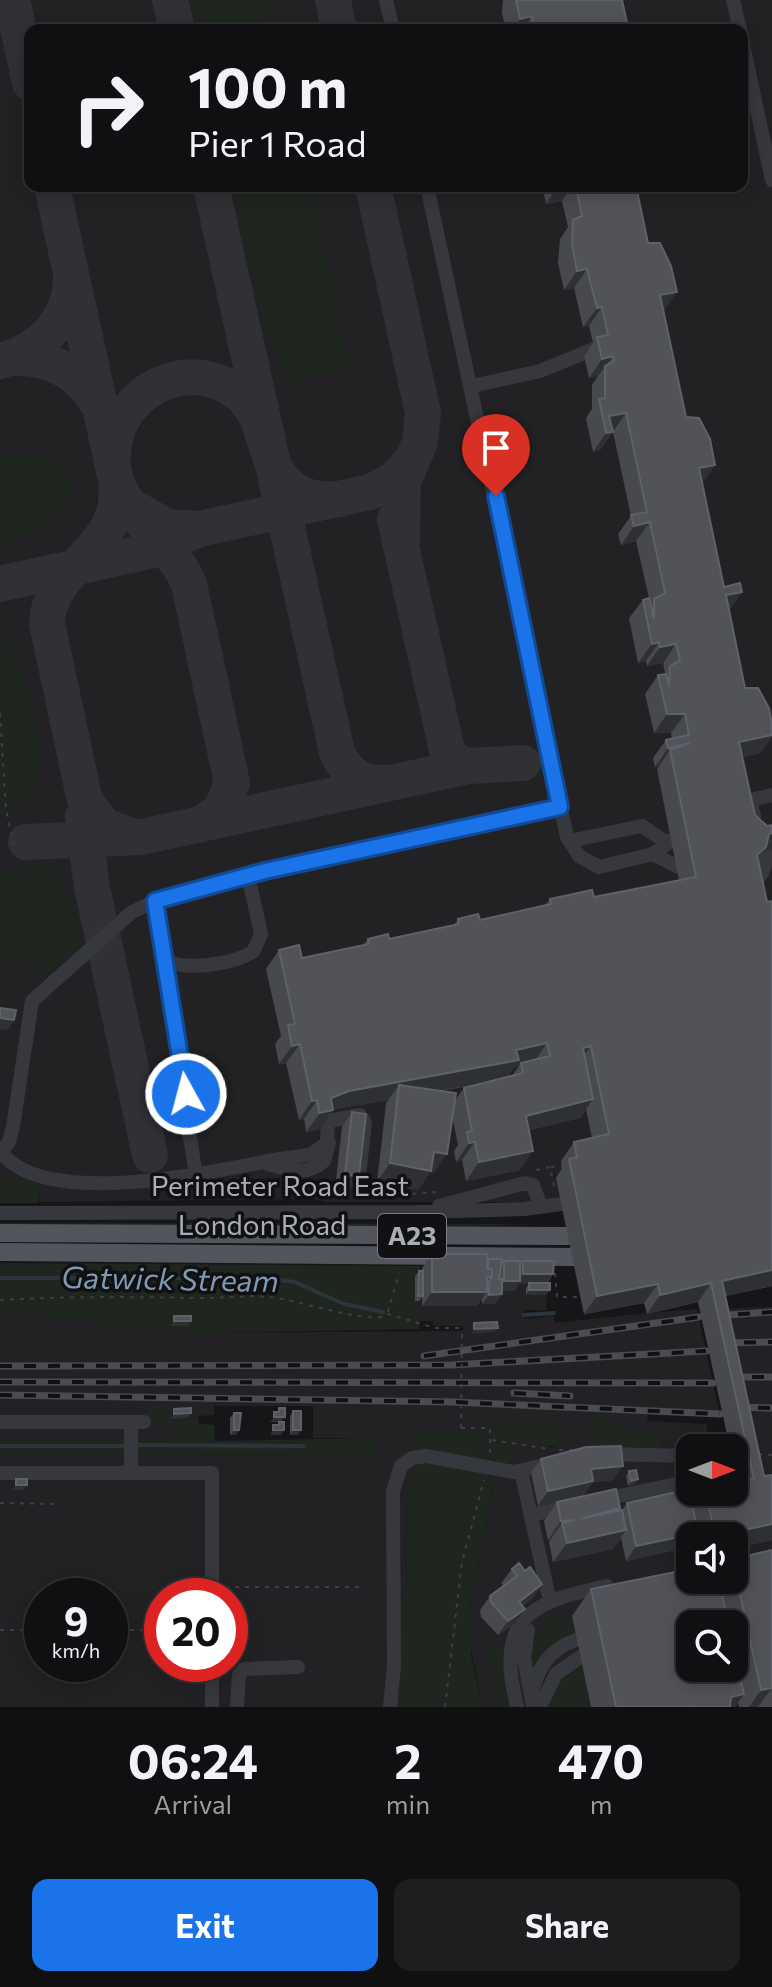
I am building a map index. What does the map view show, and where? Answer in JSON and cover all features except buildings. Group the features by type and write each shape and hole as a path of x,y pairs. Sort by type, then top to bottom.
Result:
{"main road":[{"name":"London Road","path":"0,1233 567,1236"},
{"name":"London Road","path":"0,1252 572,1257"}],"street":[{"path":"386,0 392,24"},
{"path":"733,0 739,24"},
{"path":"748,68 772,180"},
{"path":"428,192 569,841 582,859 599,867 653,854 669,842 642,826 569,841"},
{"path":"472,386 540,371 594,349"},
{"path":"772,795 744,796 772,867"},
{"path":"358,1185 364,1118 357,1115 328,1120 328,1154 313,1169 296,1172 260,1162 148,1183 82,1181 22,1171 0,1153 13,1127 32,1001 132,912 155,901 248,875 560,807"},
{"path":"740,823 760,836"},
{"path":"767,851 763,872 747,887 772,888"},
{"path":"653,854 678,867"},
{"path":"163,960 180,965 207,964 253,952 261,934 248,875"},
{"path":"155,901 163,960 186,1075 186,1113 196,1175"},
{"path":"419,1212 525,1183 533,1185 541,1207"},
{"name":"Perimeter Road East","path":"0,1213 419,1212 541,1207 560,1199"},
{"path":"0,1422 137,1422 131,1473"},
{"path":"390,1707 394,1666 393,1496 398,1470 412,1458 426,1456 521,1471 580,1455 631,1452 676,1455"},
{"path":"521,1471 548,1593"},
{"path":"0,1473 212,1473 212,1578"},
{"path":"531,1515 676,1484"},
{"path":"516,1700 510,1651 518,1630 528,1616 552,1598 617,1584"},
{"path":"528,1630 524,1658 535,1704"},
{"path":"535,1704 544,1661 562,1646 576,1640"},
{"path":"535,1704 556,1674 580,1657"},
{"path":"237,1707 239,1675 244,1669 298,1667"},
{"path":"212,1682 212,1707"}],"path":[{"path":"0,713 6,810 14,845"},
{"path":"524,1173 562,1166"},
{"path":"550,1167 556,1196 560,1199"},
{"path":"361,1203 375,1188 408,1194 441,1191"},
{"path":"388,1314 393,1289 403,1268"},
{"path":"0,1300 258,1296 304,1301 352,1316 378,1319 388,1314 435,1328 462,1328 461,1428 490,1428 491,1440 487,1468 462,1562 445,1707"},
{"path":"491,1440 580,1455"},
{"path":"758,1454 772,1455"},
{"path":"0,1503 61,1504"},
{"path":"248,1591 362,1587"},
{"path":"0,1630 24,1630"}],"shaded area":[{"path":"0,0 772,0 772,1286 650,1313 697,1309 720,1417 648,1413 647,1421 707,1424 707,1433 718,1434 676,1434 676,1506 748,1506 748,1434 740,1434 713,1309 772,1307 772,1707 483,1707 470,1645 470,1608 494,1481 408,1483 406,1599 400,1599 395,1707 0,1707 0,1455 125,1455 124,1440 0,1440 0,1312 197,1333 463,1331 463,1326 434,1326 431,1321 419,1321 420,1269 495,1269 547,1271 546,1310 524,1310 524,1319 554,1316 555,1323 647,1313 644,1303 584,1315 559,1197 531,1202 326,1202 312,1199 41,1202 39,1194 0,1194","holes":["214,1406 313,1406 313,1438 377,1438 377,1456 137,1455 214,1425 199,1424 198,1416 214,1415","563,1422 554,1448 493,1431 500,1431"]},
{"path":"194,0 268,0 267,15 260,24 199,24"},
{"path":"235,192 312,192 336,303 333,304 350,368 287,382 281,358 264,324"},
{"path":"0,454 54,459 66,471 71,491 64,513 59,508 51,515 56,519 0,549"},
{"path":"0,638 27,689 38,733 39,754 38,773 32,789 8,809 0,709"},
{"path":"0,721 6,811 0,813"},
{"path":"51,867 64,885 83,945 41,982 42,963 0,957 0,872 12,871 20,876 19,868"},
{"path":"0,1178 35,1182 40,1200 37,1203 0,1203"},
{"path":"0,1223 501,1224 545,1225 0,1229"},
{"path":"0,1263 420,1266 419,1329 197,1333 0,1312"},
{"path":"149,1404 165,1404 165,1420 198,1419 199,1424 214,1425 215,1441 377,1438 377,1456 136,1455 138,1440 172,1440 172,1426 149,1424"},
{"path":"589,1417 603,1418 619,1427 661,1432 660,1446 589,1447"},
{"path":"507,1421 563,1422 563,1448 492,1438 493,1431 500,1431"},
{"path":"413,1429 489,1431 486,1464 413,1451"},
{"path":"0,1440 124,1440 126,1455 0,1455"},
{"path":"493,1442 515,1446 508,1466 490,1465"},
{"path":"418,1464 489,1474 494,1481 470,1608 471,1656 483,1707 395,1707 399,1599 406,1598 408,1482 418,1482"},
{"path":"561,1612 563,1622 571,1621 574,1634 535,1671 531,1655 536,1637 547,1622"},
{"path":"503,1645 501,1670 508,1707 500,1707 487,1650"},
{"path":"582,1666 588,1693 584,1695 586,1707 551,1707 558,1683"}],"waterway":[{"name":"Gatwick Stream","path":"0,1278 264,1278 295,1282 344,1304 383,1312"},
{"name":"Gatwick Stream","path":"524,1315 554,1313"},
{"path":"137,1445 304,1446"},
{"path":"0,1446 124,1446"}],"taxiway":[{"path":"12,0 24,55"},
{"path":"170,0 176,24"},
{"path":"333,0 338,24"},
{"path":"53,192 116,480 131,508 173,557 189,584 232,783 221,810 200,825"},
{"path":"212,192 337,752 347,768 360,778 375,783 394,782"},
{"path":"374,192 423,413 420,442 403,482 402,541"},
{"path":"0,361 28,350 50,332 65,308 71,278"},
{"path":"13,358 40,360 64,369 84,384 100,407"},
{"path":"113,454 117,432 126,413 140,397 157,386 177,379 197,377 218,382 238,393 248,403 260,425 278,474 292,489 311,498 339,499"},
{"path":"0,584 149,551 199,529 370,492 395,479 411,461"},
{"path":"116,480 116,504 110,524 60,586 51,603 47,624 85,801 104,826 131,836"},
{"path":"138,510 167,527 199,529"},
{"path":"395,519 447,750 454,761 469,766"},
{"path":"26,842 141,837 469,766 523,763"},
{"path":"83,817 92,888 150,1155"}],"railway":[{"path":"714,1316 772,1312"},
{"path":"424,1356 699,1317"},
{"path":"720,1343 772,1342"},
{"path":"0,1366 451,1365 706,1351"},
{"path":"728,1377 772,1377"},
{"path":"0,1382 713,1383"},
{"path":"514,1393 570,1396"},
{"path":"0,1395 454,1402 720,1414"},
{"path":"734,1407 772,1408"}],"route":[{"path":"186,1094 186,1075 167,985 155,901 265,871 560,807 496,496"}]}
